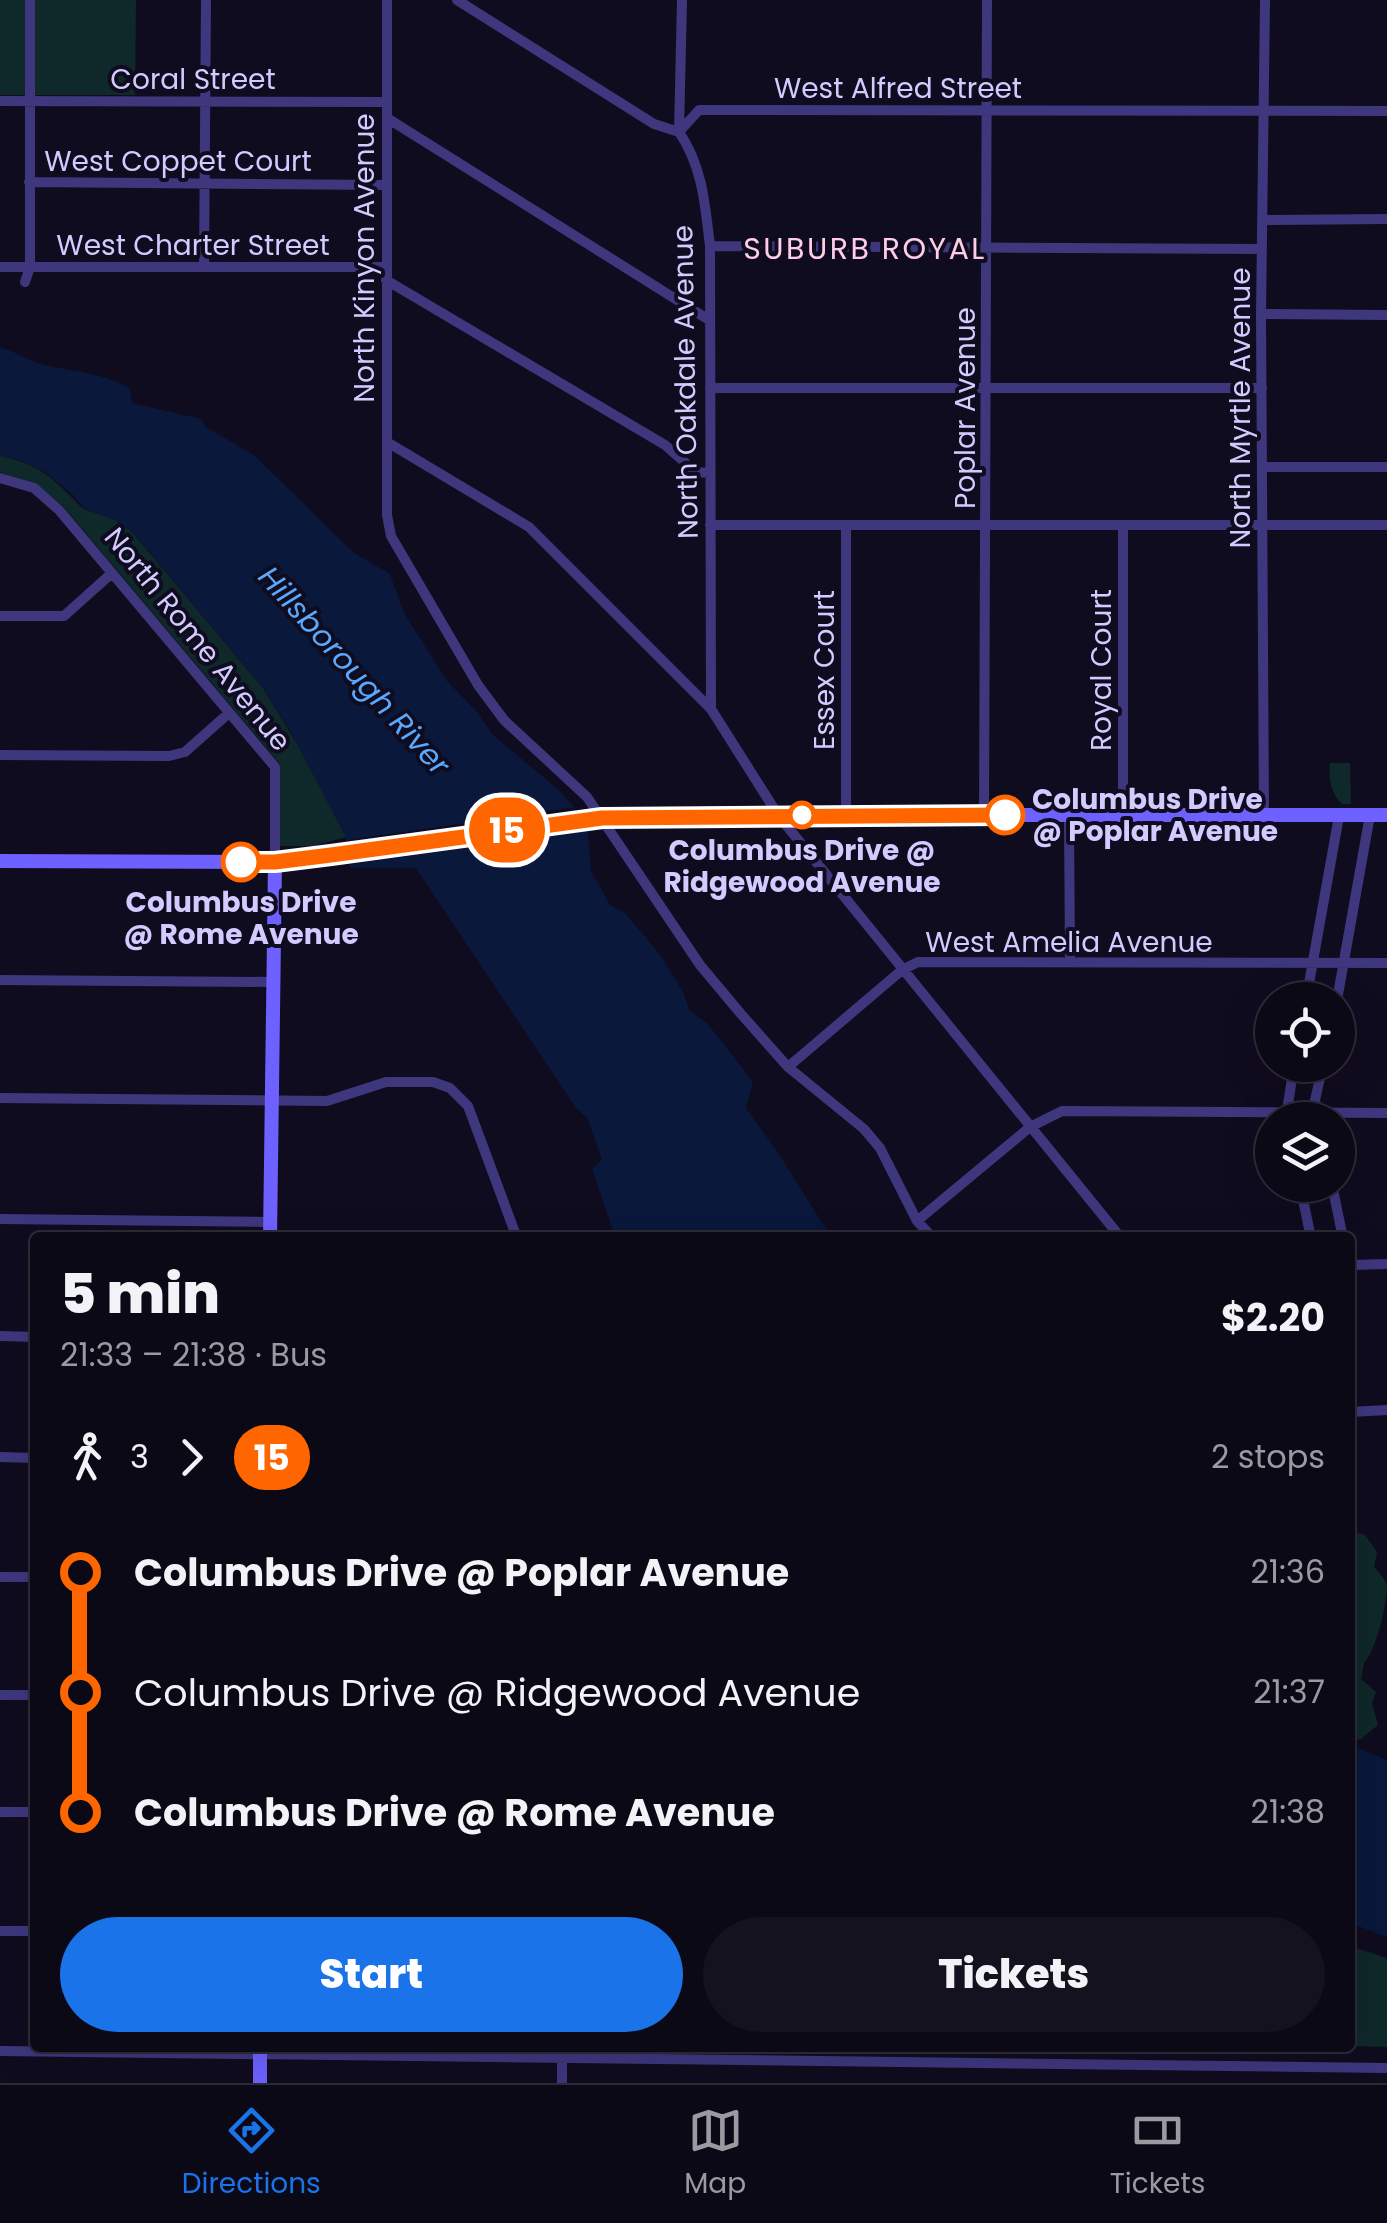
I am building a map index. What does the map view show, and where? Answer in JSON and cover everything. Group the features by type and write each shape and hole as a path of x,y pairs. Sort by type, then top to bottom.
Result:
{"main road":[{"path":"0,861 275,862 602,818 846,814 1387,815"},
{"name":"North Rome Avenue","path":"270,1230 275,862"},
{"path":"260,2052 260,2083"}],"street":[{"path":"25,282 30,268 30,0"},
{"path":"204,267 206,0"},
{"name":"North Kinyon Avenue","path":"388,0 387,515 391,536 478,685 504,720 587,797 602,818"},
{"path":"457,0 654,124 679,132"},
{"name":"North Oakdale Avenue","path":"682,0 679,132 690,148 702,180 710,246 711,709"},
{"name":"Poplar Avenue","path":"984,815 987,0"},
{"name":"North Myrtle Avenue","path":"1264,815 1261,314 1265,0"},
{"name":"Coral Street","path":"0,102 387,102"},
{"name":"West Alfred Street","path":"679,132 698,110 1387,111"},
{"path":"386,118 709,320"},
{"name":"West Coppet Court","path":"29,182 386,185"},
{"path":"1263,220 1387,219"},
{"path":"710,246 1262,249"},
{"name":"West Charter Street","path":"0,268 386,268"},
{"path":"386,280 665,445 696,472 709,473"},
{"path":"1261,314 1387,316"},
{"path":"710,388 1262,388"},
{"path":"387,442 529,526 711,709 778,815 1116,1232"},
{"path":"1263,466 1387,466"},
{"name":"North Rome Avenue","path":"0,478 34,488 60,510 275,767 275,862"},
{"path":"710,525 1387,525"},
{"name":"Essex Court","path":"846,525 846,814"},
{"name":"Royal Court","path":"1123,525 1124,815"},
{"path":"0,616 64,616 112,573"},
{"path":"0,755 169,756 185,752 229,713"},
{"path":"1069,815 1070,962"},
{"path":"1341,982 1370,815"},
{"path":"1309,982 1339,816"},
{"path":"602,818 700,965 788,1067 864,1129 880,1148 917,1221 927,1232"},
{"name":"West Amelia Avenue","path":"788,1067 902,970 918,962 1387,963"},
{"path":"0,980 273,982"},
{"path":"0,1098 327,1102 386,1082 433,1082 450,1088 468,1106 515,1232"},
{"path":"917,1221 1030,1128 1062,1111 1255,1116"},
{"path":"1355,1115 1387,1113"},
{"path":"1304,1202 1311,1232"},
{"path":"1336,1202 1342,1232"},
{"path":"0,1219 270,1230"},
{"path":"1355,1265 1387,1264"},
{"path":"0,1336 30,1337"},
{"path":"1355,1412 1387,1410"},
{"path":"0,1457 30,1458"},
{"path":"0,1577 30,1577"},
{"path":"0,1695 30,1695"},
{"path":"0,1812 30,1812"},
{"path":"0,1931 30,1931"},
{"path":"0,2051 30,2051"},
{"path":"562,2083 562,2052 1387,2068"}],"green space":[{"path":"0,0 136,0 135,95 0,95"},
{"path":"0,456 35,468 81,507 114,519 133,533 263,688 305,757 346,837 314,846 280,846 280,764 63,506 35,484 0,472"},
{"path":"1330,763 1350,763 1351,804 1342,804 1335,795"},
{"path":"1355,1532 1365,1535 1377,1552 1374,1567 1387,1587 1380,1627 1361,1679 1376,1692 1372,1703 1378,1725 1355,1740"},
{"path":"1355,1948 1387,1958 1387,2047 1355,2046"}],"water":[{"name":"Hillsborough River","path":"0,348 37,363 119,383 130,389 132,403 201,419 206,427 254,455 354,553 390,574 404,613 447,681 493,735 576,809 588,831 591,871 610,905 625,913 661,956 690,1011 708,1024 753,1082 746,1108 828,1232 613,1232 592,1169 602,1160 588,1119 576,1108 416,868 350,868 346,837 290,731 263,688 162,567 133,533 117,521 85,509 45,472 0,456"},
{"path":"1355,1747 1387,1760 1387,1937 1355,1925"}],"pier":[{"path":"576,807 592,830 345,865 341,841"}],"bus line":[{"name":"15","path":"241,862 275,862 602,818 1005,815"}],"place":[{"name":"Columbus Drive @ Ridgewood Avenue","path":"802,815"},
{"name":"Columbus Drive @ Poplar Avenue","path":"1005,815"},
{"name":"Columbus Drive @ Rome Avenue","path":"241,862"}],"district":[{"name":"SUBURB ROYAL","path":"865,249"}]}
